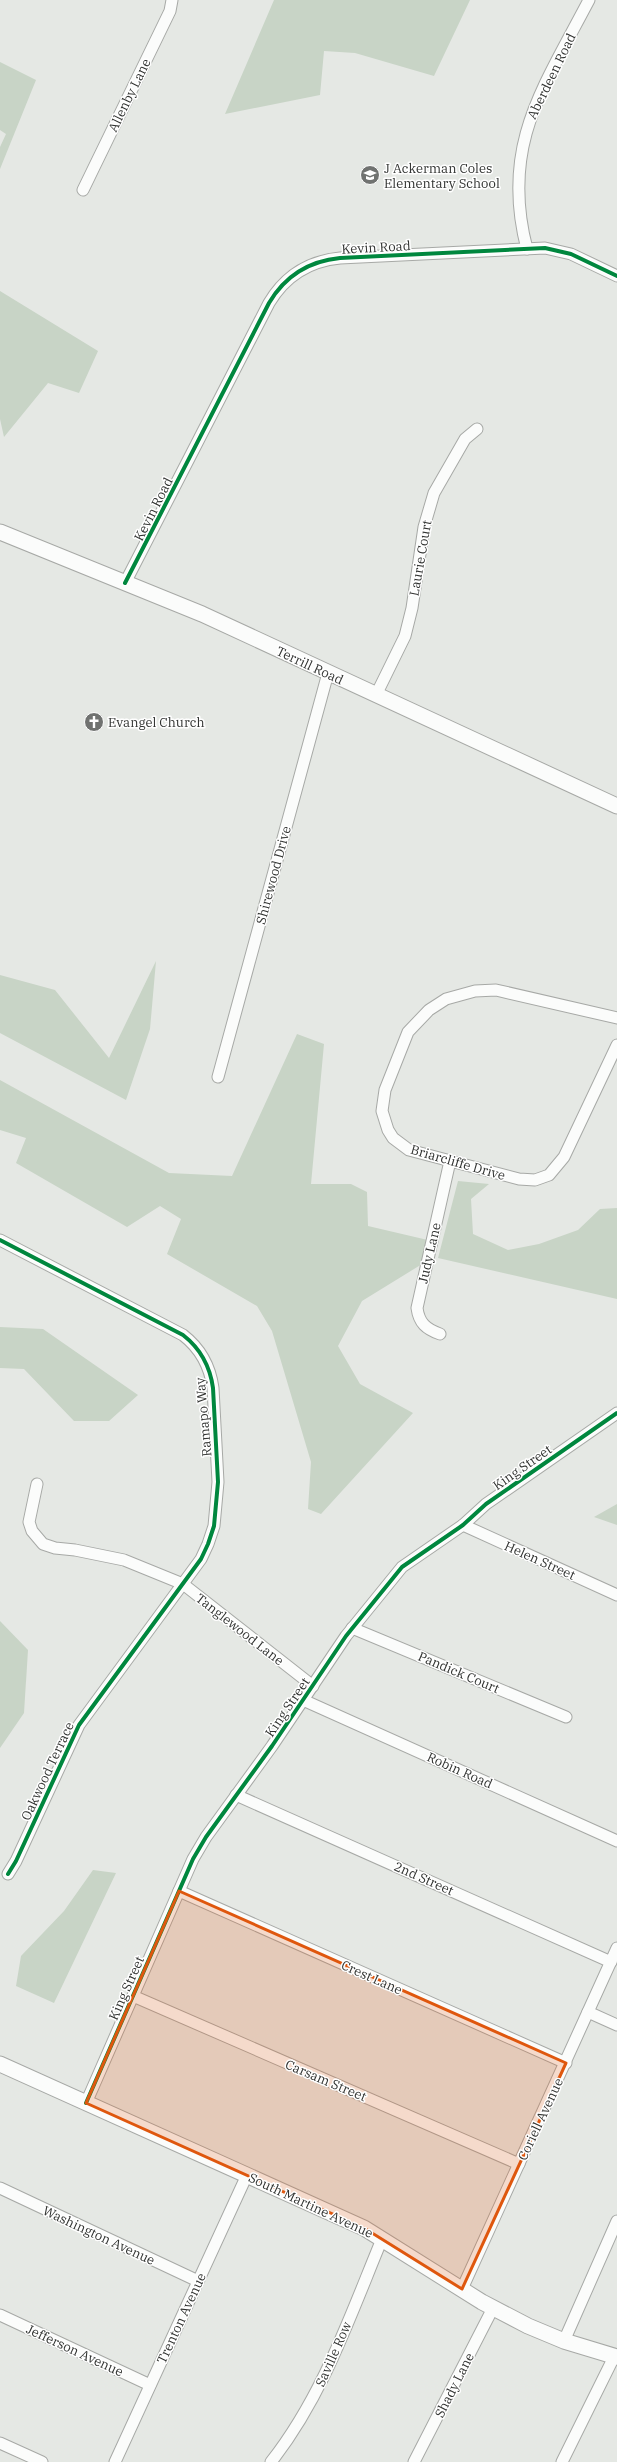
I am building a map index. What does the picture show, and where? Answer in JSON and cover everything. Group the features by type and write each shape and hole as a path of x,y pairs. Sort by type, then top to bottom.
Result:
{"main road":[{"name":"Terrill Road","path":"0,532 202,614 617,806"},
{"name":"South Martine Avenue","path":"0,2064 364,2228 493,2308 564,2341 615,2357"}],"street":[{"name":"Allenby Lane","path":"83,190 170,11 172,0"},
{"name":"Aberdeen Road","path":"527,249 519,207 518,178 523,142 536,101 589,0"},
{"name":"Kevin Road","path":"125,583 269,303 291,276 306,267 331,259 545,248 571,254 617,276"},
{"name":"Laurie Court","path":"376,695 405,636 412,608 424,527 434,493 465,439 477,429"},
{"name":"Shirewood Drive","path":"218,1077 328,673"},
{"name":"Briarcliffe Drive","path":"617,1018 496,990 460,994 429,1010 408,1032 395,1071 386,1090 382,1111 388,1130 400,1145 409,1150 527,1181 549,1175 564,1157 617,1045"},
{"name":"Judy Lane","path":"440,1334 427,1329 422,1323 417,1308 450,1161"},
{"name":"Ramapo Way","path":"0,1240 183,1335 198,1349 206,1361 213,1388 218,1482 216,1513 214,1526 201,1559 183,1584"},
{"name":"King Street","path":"86,2103 193,1859 206,1837 313,1686 352,1628 402,1567 463,1525 486,1504 617,1414"},
{"name":"Tanglewood Lane","path":"37,1484 29,1522 32,1531 43,1544 55,1548 75,1550 124,1560 183,1584 313,1686"},
{"name":"Helen Street","path":"463,1525 617,1594"},
{"name":"Oakwood Terrace","path":"8,1874 16,1861 79,1725 183,1584"},
{"name":"Pandick Court","path":"352,1628 566,1717"},
{"name":"Robin Road","path":"303,1700 617,1841"},
{"name":"2nd Street","path":"236,1795 611,1962"},
{"name":"Crest Lane","path":"179,1891 566,2063"},
{"name":"Coriell Avenue","path":"462,2289 617,1948"},
{"name":"Carsam Street","path":"133,1996 519,2164"},
{"path":"588,2012 617,2025"},
{"name":"Trenton Avenue","path":"114,2462 247,2175"},
{"name":"Washington Avenue","path":"0,2188 198,2281"},
{"path":"564,2341 617,2221"},
{"name":"Saville Row","path":"271,2462 290,2437 323,2381 382,2239"},
{"name":"Shady Lane","path":"414,2462 493,2308"},
{"name":"Jefferson Avenue","path":"0,2315 150,2385"},
{"path":"562,2462 615,2357"},
{"path":"0,2443 42,2462"}],"highlighted area":[{"path":"179,1891 566,2063 462,2289 364,2228 86,2103"}],"green space":[{"path":"274,0 470,0 434,76 355,53 324,51 320,95 225,114"},
{"path":"0,62 36,80 0,169 0,147 6,134 0,130"},
{"path":"0,291 98,351 79,393 48,383 4,437 0,419"},
{"path":"156,961 150,1029 126,1100 0,1033 0,975 55,990 109,1058"},
{"path":"297,1034 324,1044 311,1184 351,1184 367,1192 368,1226 432,1241 427,1261 362,1301 338,1346 360,1384 413,1413 321,1514 308,1509 311,1462 272,1331 257,1306 167,1254 181,1219 160,1206 127,1227 16,1163 26,1138 0,1130 0,1080 169,1173 232,1176"},
{"path":"458,1181 489,1184 471,1199 473,1234 508,1250 539,1244 578,1230 600,1209 617,1208 617,1299 438,1258"},
{"path":"0,1327 43,1329 138,1395 109,1421 74,1421 24,1369 0,1368"},
{"path":"617,1504 617,1525 594,1517"},
{"path":"0,1621 28,1650 24,1713 0,1748"},
{"path":"93,1870 116,1873 54,2003 16,1986 21,1956 64,1911"}],"cycle path":[{"path":"125,583 269,303 282,285 308,266 318,262 340,258 545,248 571,254 617,276"},
{"path":"0,1240 183,1335 195,1346 204,1358 212,1380 218,1482 214,1526 201,1559 79,1725 16,1861 8,1874"},
{"path":"86,2103 193,1859 206,1837 272,1746 346,1636 402,1567 463,1525 486,1504 617,1413"}],"place":[{"name":"J Ackerman Coles Elementary School","path":"370,175"},
{"name":"Evangel Church","path":"94,722"}]}
